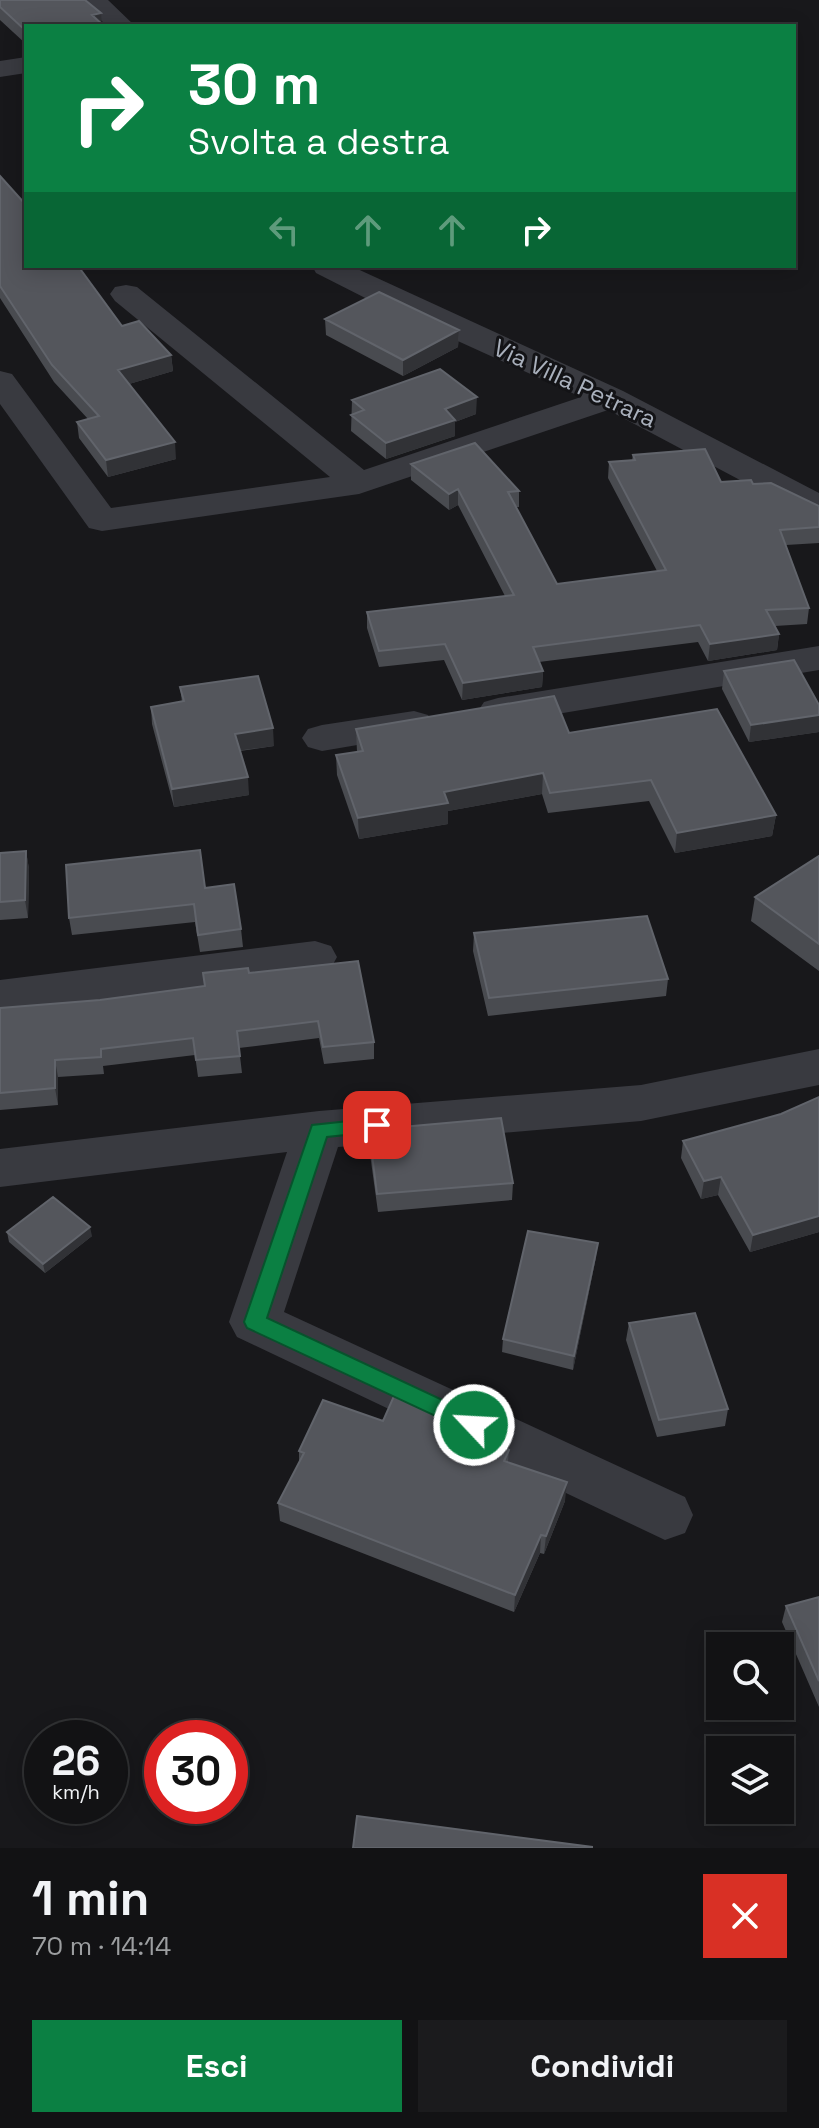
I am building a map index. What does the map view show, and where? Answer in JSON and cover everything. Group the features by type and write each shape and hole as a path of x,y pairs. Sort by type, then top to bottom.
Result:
{"street":[{"path":"93,0 120,24"},
{"path":"0,69 24,65"},
{"name":"Via Villa Petrara","path":"331,268 394,300 611,398 819,507"},
{"path":"126,294 359,483"},
{"path":"0,381 102,520 359,483 611,398"},
{"path":"322,738 819,658"},
{"path":"0,997 315,957"},
{"path":"0,1168 319,1130 641,1103 819,1067"},
{"path":"319,1130 255,1322 665,1515"}],"building":[{"path":"0,0 85,0 101,13 92,15 102,24 24,24 24,29 0,7"},
{"path":"0,176 24,203 24,268 79,268 122,326 139,321 171,355 118,370 175,442 106,460 77,422 99,416 52,365 0,286"},
{"path":"379,292 459,330 403,360 325,319"},
{"path":"440,369 477,397 445,409 455,420 386,443 351,415 364,410 352,400"},
{"path":"475,443 519,491 508,492 557,584 666,570 609,462 635,460 633,455 705,449 721,482 751,480 753,484 771,483 819,506 819,527 780,530 809,608 766,610 779,634 710,644 700,625 533,647 543,671 463,683 445,644 379,651 367,612 514,595 458,489 449,494 411,464"},
{"path":"794,660 819,705 819,715 751,725 724,671"},
{"path":"258,676 273,728 235,734 248,777 172,789 151,707 184,701 180,687"},
{"path":"554,696 569,733 717,709 776,815 677,833 651,780 550,793 543,773 444,792 448,803 358,818 336,755 363,751 356,729"},
{"path":"200,850 205,888 234,884 241,929 198,935 194,904 69,918 66,865"},
{"path":"26,851 25,900 0,902 0,853"},
{"path":"819,856 819,944 755,897"},
{"path":"647,916 668,979 489,998 474,933"},
{"path":"358,961 374,1042 323,1047 318,1021 237,1031 240,1056 196,1060 193,1038 101,1049 101,1057 55,1060 55,1088 0,1093 0,1008 100,1000 205,986 203,973 248,968 249,973"},
{"path":"819,1097 819,1216 753,1235 721,1177 704,1181 683,1141 781,1114"},
{"path":"501,1118 513,1183 377,1194 369,1130"},
{"path":"53,1197 90,1227 43,1264 7,1232"},
{"path":"528,1231 598,1243 574,1356 503,1339"},
{"path":"695,1313 728,1409 659,1420 629,1323"},
{"path":"394,1396 509,1450 504,1461 567,1482 546,1536 541,1535 515,1595 278,1503 304,1453 299,1451 323,1400 383,1421"},
{"path":"819,1597 819,1681 786,1606"},
{"path":"357,1816 592,1847 592,1848 353,1848"}],"route":[{"path":"377,1125 319,1130 255,1322 474,1425"}]}
